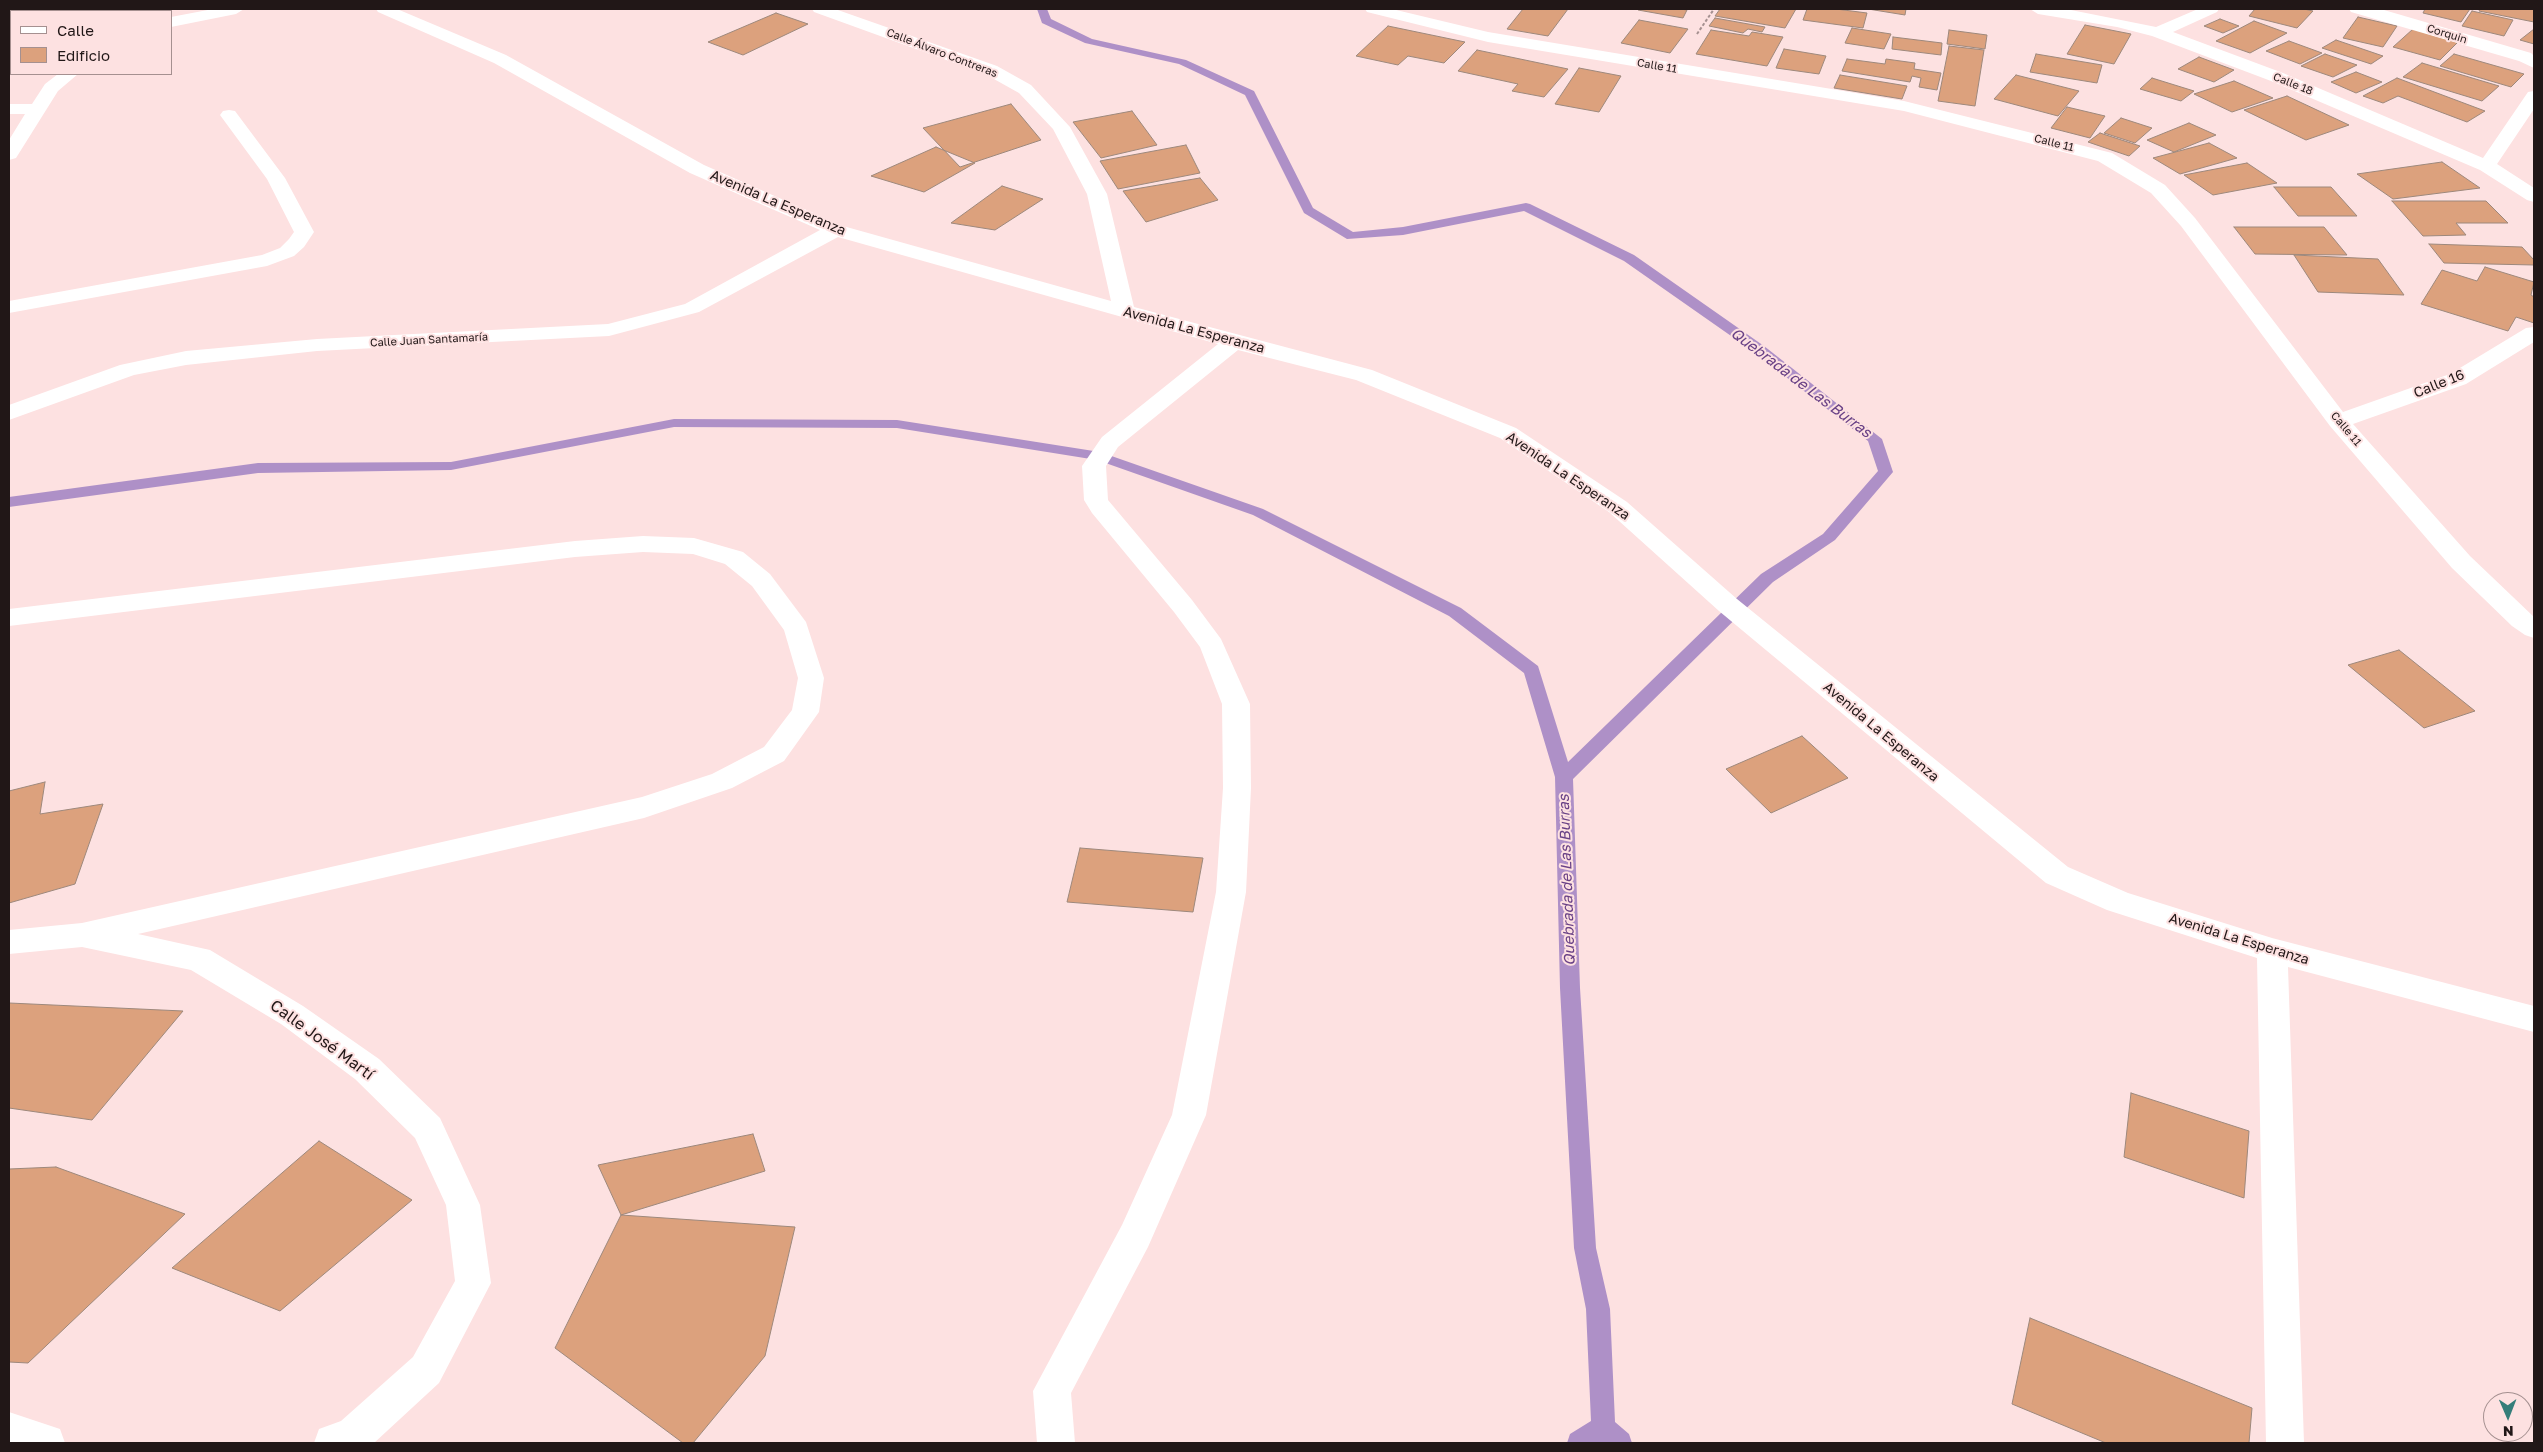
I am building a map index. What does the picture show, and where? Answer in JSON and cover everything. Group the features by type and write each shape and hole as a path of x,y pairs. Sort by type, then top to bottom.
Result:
{"street":[{"path":"172,22 236,9"},
{"name":"Avenida La Esperanza","path":"384,9 500,59 697,168 836,230 1234,342 1364,375 1508,433 1618,507 1728,605 1993,825 2057,875 2118,902 2272,950 2534,1019"},
{"name":"Calle Álvaro Contreras","path":"820,9 991,70 1025,90 1061,126 1097,194 1124,311"},
{"name":"Calle 11","path":"1373,9 1488,37 1683,71 1904,106 2105,157 2158,189 2188,222 2338,421 2461,562 2521,620 2534,629"},
{"name":"Calle 18","path":"2038,9 2116,22 2158,32 2286,81 2487,166 2534,196"},
{"path":"2158,32 2211,9"},
{"name":"Corquin","path":"2358,9 2384,14 2525,57 2534,63"},
{"path":"9,154 51,88 68,75"},
{"path":"2487,166 2534,96"},
{"path":"9,109 37,109"},
{"path":"9,307 266,260 292,248 304,232 276,178 229,115"},
{"name":"Calle Juan Santamaría","path":"9,413 128,370 186,358 317,345 467,339 618,328 692,308 836,230"},
{"name":"Calle 16","path":"2338,421 2458,379 2534,333"},
{"path":"1056,1443 1052,1391 1135,1236 1188,1115 1231,892 1237,788 1236,704 1212,645 1183,606 1104,513 1096,500 1094,466 1110,442 1234,342"},
{"path":"9,617 271,584 575,549 643,544 694,546 734,558 761,580 797,628 811,678 805,712 774,754 722,780 644,807 82,935"},
{"name":"Calle José Martí","path":"9,942 82,935 199,959 292,1015 367,1069 428,1128 463,1205 473,1283 426,1370 352,1437 333,1443"},
{"path":"2272,950 2285,1443"},
{"path":"9,1431 46,1443"}],"building":[{"path":"1523,9 1568,9 1548,36 1507,29"},
{"path":"1639,9 1680,9 1687,10 1683,18"},
{"path":"1720,9 1796,9 1785,28 1715,16"},
{"path":"1807,9 1836,9 1867,13 1863,28 1803,20"},
{"path":"1868,9 1906,9 1905,15"},
{"path":"2255,9 2304,9 2313,11 2297,28 2249,16"},
{"path":"2425,9 2470,9 2461,22 2423,13"},
{"path":"2480,9 2534,9 2534,22 2479,11"},
{"path":"2472,11 2513,20 2504,36 2462,26"},
{"path":"776,13 808,24 743,55 708,42"},
{"path":"2358,17 2397,26 2383,47 2343,38"},
{"path":"1715,18 1765,27 1762,32 1748,29 1743,33 1709,26"},
{"path":"2220,19 2239,26 2223,33 2204,26"},
{"path":"1639,20 1688,29 1670,53 1621,43"},
{"path":"2254,21 2287,33 2250,53 2216,41"},
{"path":"2085,25 2131,34 2114,64 2067,54"},
{"path":"1388,26 1465,42 1444,63 1408,56 1398,65 1356,56"},
{"path":"1852,28 1891,34 1884,49 1845,43"},
{"path":"2413,29 2459,41 2440,60 2393,47"},
{"path":"2534,29 2534,44 2520,40"},
{"path":"1711,30 1749,36 1752,32 1783,37 1767,66 1696,54"},
{"path":"1949,30 1987,35 1985,49 1947,44"},
{"path":"1893,37 1942,43 1941,55 1892,49"},
{"path":"2336,40 2383,56 2371,64 2322,48"},
{"path":"2289,41 2322,53 2300,64 2266,51"},
{"path":"1949,46 1984,50 1975,106 1938,101"},
{"path":"1784,49 1826,56 1819,74 1776,68"},
{"path":"1477,50 1568,69 1544,97 1512,91 1518,84 1458,71"},
{"path":"2036,54 2102,65 2097,83 2030,72"},
{"path":"2325,54 2357,65 2333,77 2301,66"},
{"path":"2454,54 2524,74 2511,87 2440,66"},
{"path":"2199,57 2234,70 2214,82 2178,69"},
{"path":"1847,59 1885,64 1886,59 1915,63 1914,69 1941,73 1937,90 1919,87 1921,78 1912,76 1910,82 1842,71"},
{"path":"2422,63 2499,86 2482,101 2403,77"},
{"path":"1579,68 1621,76 1599,112 1555,104"},
{"path":"2356,72 2382,82 2356,93 2331,82"},
{"path":"1840,75 1907,86 1902,99 1834,88"},
{"path":"2016,75 2079,91 2058,116 1994,99"},
{"path":"2152,78 2194,91 2181,101 2140,89"},
{"path":"2397,78 2485,111 2467,122 2398,96 2383,103 2363,96"},
{"path":"2234,81 2273,98 2232,112 2194,94"},
{"path":"2287,96 2349,125 2306,140 2244,110"},
{"path":"1011,104 1041,140 960,167 923,128"},
{"path":"2067,107 2105,116 2090,138 2051,128"},
{"path":"1132,111 1157,145 1101,158 1073,122"},
{"path":"2121,118 2152,128 2135,143 2104,133"},
{"path":"2189,123 2216,135 2174,152 2147,140"},
{"path":"2100,133 2140,146 2129,156 2088,142"},
{"path":"2209,143 2237,158 2180,174 2153,158"},
{"path":"1186,145 1200,173 1118,189 1100,161"},
{"path":"936,147 975,163 924,192 871,176"},
{"path":"2442,162 2480,188 2393,199 2357,174"},
{"path":"2247,163 2277,183 2213,195 2184,175"},
{"path":"1200,178 1218,200 1146,222 1123,191"},
{"path":"1002,186 1043,199 995,230 951,223"},
{"path":"2274,187 2331,187 2357,216 2298,216"},
{"path":"2392,201 2486,201 2508,223 2456,223 2466,235 2423,236"},
{"path":"2234,227 2324,227 2347,255 2255,254"},
{"path":"2429,244 2522,247 2534,260 2534,265 2444,263"},
{"path":"2294,255 2378,259 2404,295 2318,292"},
{"path":"2485,267 2534,282 2531,295 2534,297 2534,323 2516,317 2508,331 2421,304 2442,270 2477,281"},
{"path":"2399,650 2475,711 2424,728 2348,665"},
{"path":"1802,736 1848,778 1771,813 1726,769"},
{"path":"45,782 40,814 103,804 75,884 9,903 9,791"},
{"path":"1080,848 1203,858 1193,912 1067,902"},
{"path":"9,1003 183,1011 92,1120 9,1108"},
{"path":"2131,1093 2249,1131 2244,1198 2124,1157"},
{"path":"753,1134 765,1171 621,1215 598,1165"},
{"path":"319,1141 412,1200 280,1311 172,1268"},
{"path":"56,1167 185,1214 28,1363 9,1362 9,1169"},
{"path":"621,1215 795,1227 765,1356 693,1443 683,1443 555,1348"},
{"path":"2030,1318 2252,1408 2249,1443 2106,1443 2012,1404"}],"waterway":[{"name":"Quebrada de Las Burras","path":"1042,9 1046,21 1089,41 1182,62 1250,93 1308,210 1351,236 1403,231 1526,207 1629,258 1759,349 1875,439 1886,472 1829,537 1767,578 1564,777"},
{"path":"9,502 258,468 451,466 674,423 897,424 1100,456 1258,512 1455,612 1532,670 1564,777"},
{"name":"Quebrada de Las Burras","path":"1564,777 1570,988 1585,1248 1598,1309 1603,1427"},
{"path":"1579,1443 1603,1427"},
{"name":"Quebrada de Las Burras","path":"1603,1427 1620,1443"}]}
